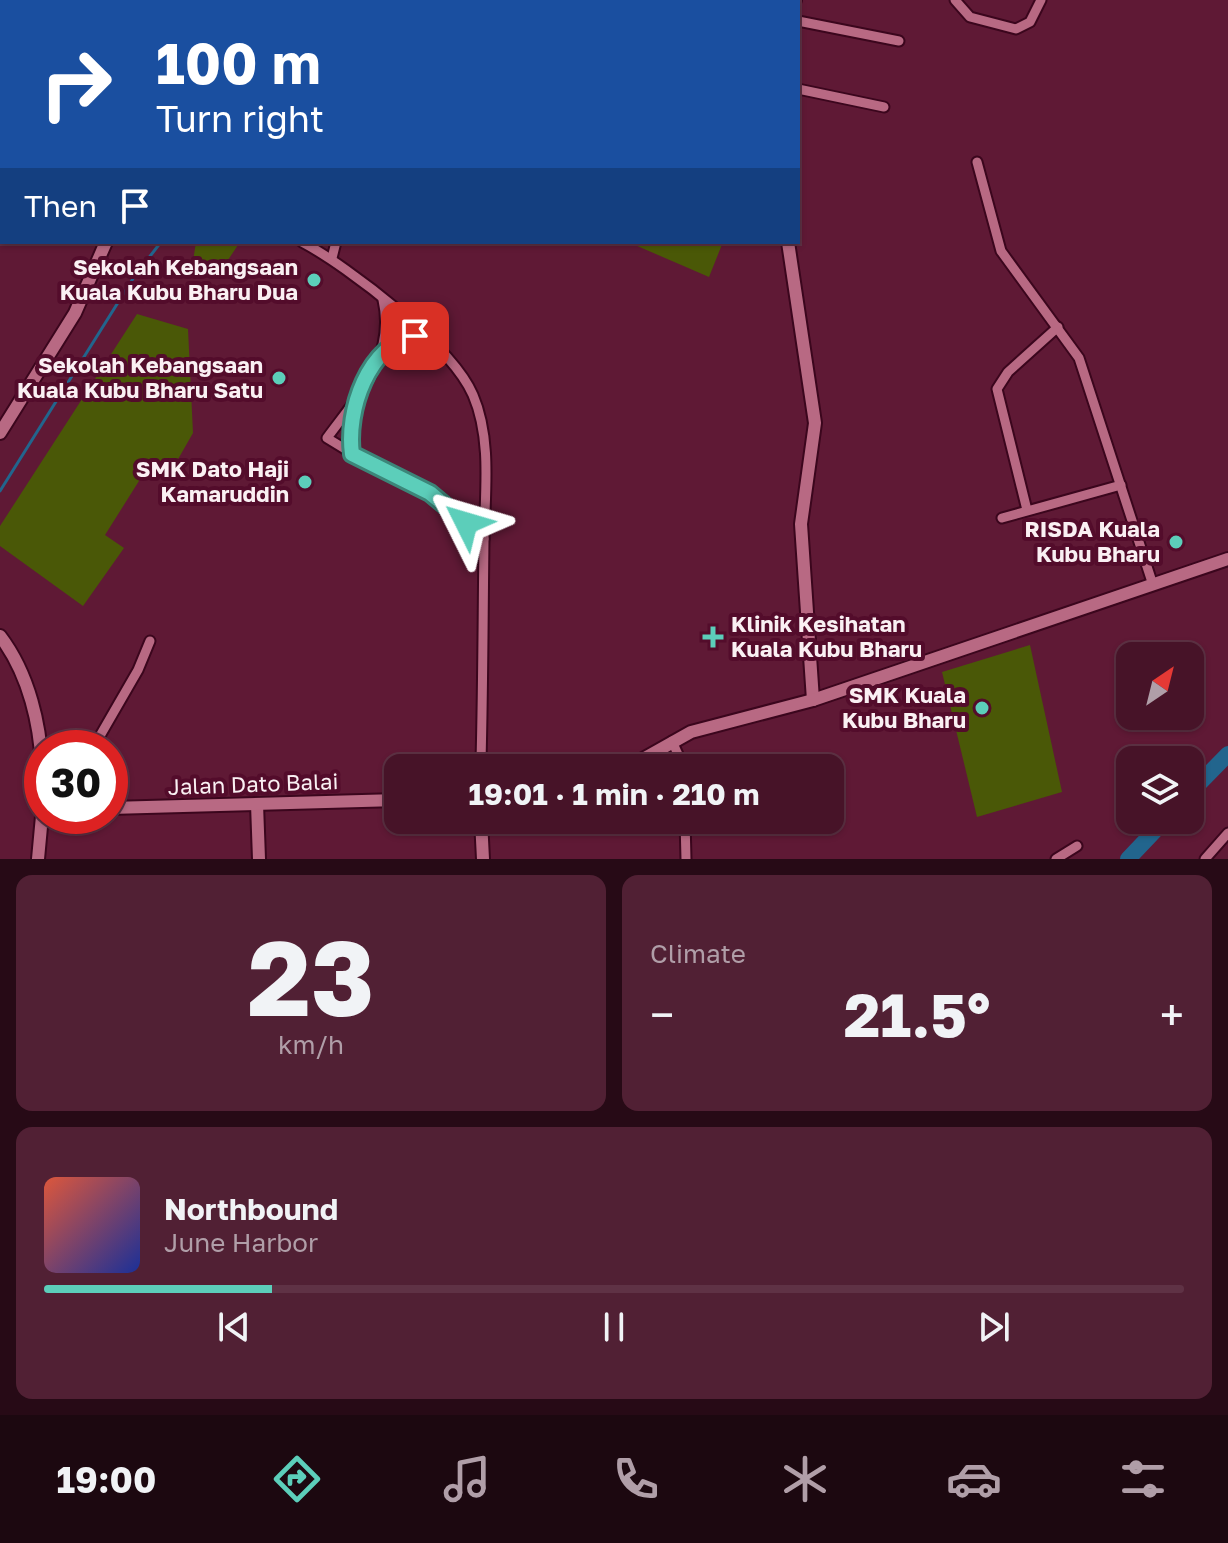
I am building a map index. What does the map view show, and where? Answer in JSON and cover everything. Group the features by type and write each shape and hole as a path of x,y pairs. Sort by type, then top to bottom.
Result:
{"street":[{"path":"955,0 970,17 1016,29 1030,22 1041,0"},
{"path":"800,21 899,41"},
{"path":"800,89 884,107"},
{"path":"977,162 1001,251 1079,358 1153,585"},
{"path":"0,433 75,313 105,244"},
{"path":"306,244 332,258 426,337 465,381 480,417 486,488 481,754"},
{"path":"332,258 336,244"},
{"path":"788,244 816,434 801,524 813,700"},
{"path":"383,300 387,331 382,353 358,396 327,438 430,493 484,539"},
{"path":"1027,510 997,389 1008,372 1058,327"},
{"path":"382,353 402,339 426,337"},
{"path":"352,454 351,429 358,396"},
{"path":"1002,518 1121,485"},
{"path":"650,754 691,732 813,700 1228,559"},
{"path":"0,636 27,689 37,730"},
{"path":"103,730 138,670 150,641"},
{"path":"672,741 678,754"},
{"name":"Jalan Dato Balai","path":"128,808 384,800"},
{"path":"257,804 259,859"},
{"path":"1205,859 1228,833"},
{"path":"38,859 40,834"},
{"path":"483,834 483,859"},
{"path":"685,834 686,859"},
{"path":"1056,859 1077,846"}],"green space":[{"path":"196,244 239,244 218,275 193,261"},
{"path":"633,244 722,244 709,277"},
{"path":"137,314 188,329 193,433 169,475 144,473 105,535 124,548 83,606 0,546 0,526"},
{"path":"1030,645 1062,792 977,817 942,672"}],"waterway":[{"path":"0,491 134,277 159,244"},
{"path":"1204,779 1228,754"},
{"path":"1128,859 1152,834"}],"place":[{"name":"Sekolah Kebangsaan Kuala Kubu Bharu Dua","path":"314,280"},
{"name":"Sekolah Kebangsaan Kuala Kubu Bharu Satu","path":"279,378"},
{"name":"SMK Dato Haji Kamaruddin","path":"305,482"},
{"name":"RISDA Kuala Kubu Bharu","path":"1176,542"},
{"name":"Klinik Kesihatan Kuala Kubu Bharu","path":"713,637"},
{"name":"SMK Kuala Kubu Bharu","path":"982,708"}],"route":[{"path":"415,336 394,342 382,353 358,396 352,419 352,454 386,474 430,493 466,523"}]}
